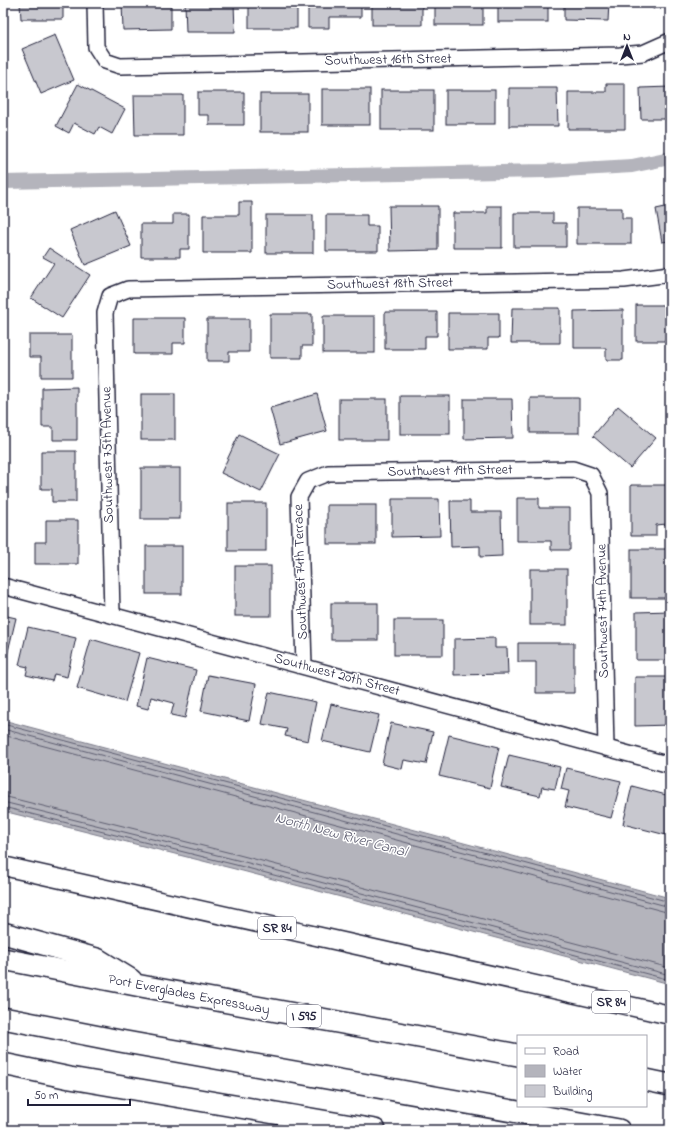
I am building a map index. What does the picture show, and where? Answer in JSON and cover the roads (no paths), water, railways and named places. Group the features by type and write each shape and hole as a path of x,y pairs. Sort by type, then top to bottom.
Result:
{"highway":[{"path":"3,933 97,959 142,986"},
{"name":"Port Everglades Expressway","path":"3,959 517,1055"},
{"path":"3,1018 120,1041 619,1130"},
{"path":"3,1064 70,1078 375,1130"},
{"path":"647,1080 670,1085"},
{"path":"234,1106 327,1130"}],"main road":[{"name":"SR 84","path":"3,866 670,1015"}],"street":[{"name":"Southwest 16th Street","path":"95,3 96,46 105,61 120,66 620,55 643,53 670,41"},
{"name":"Southwest 18th Street","path":"110,296 128,289 624,280 670,274"},
{"name":"Southwest 75th Avenue","path":"110,296 105,313 112,615"},
{"name":"Southwest 19th Street","path":"308,481 328,473 573,469 591,475"},
{"name":"Southwest 74th Avenue","path":"591,475 600,493 606,748"},
{"name":"Southwest 74th Terrace","path":"304,666 299,497 308,481"},
{"name":"Southwest 20th Street","path":"3,586 670,765"}],"water":[{"name":"North New River Canal","path":"3,720 670,898 670,984 235,869 3,811"}],"waterway":[{"path":"3,182 546,171 632,166 670,158"}]}
